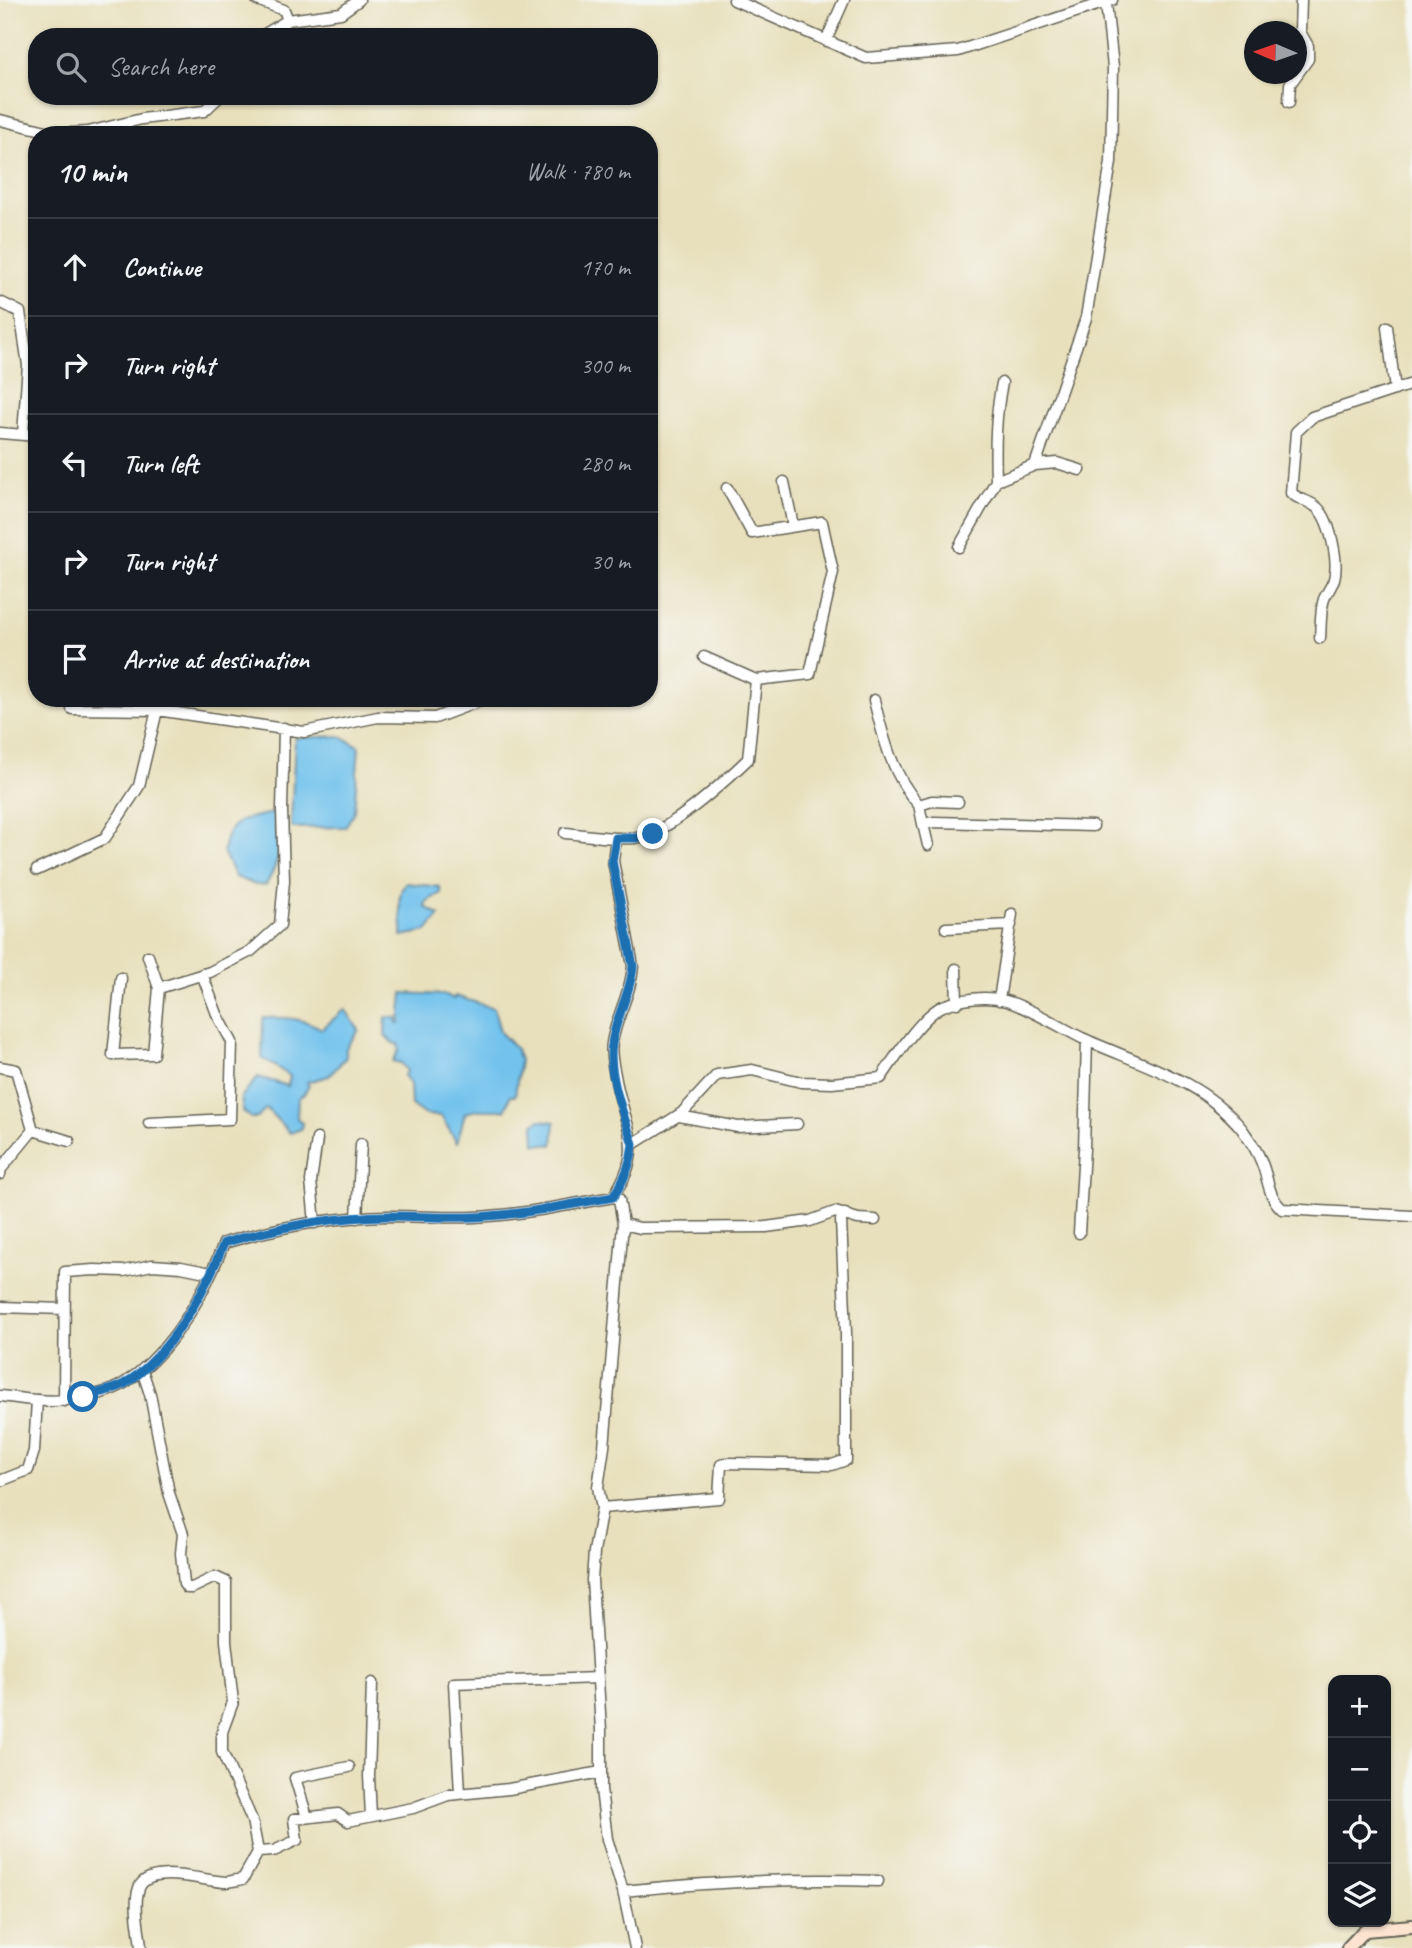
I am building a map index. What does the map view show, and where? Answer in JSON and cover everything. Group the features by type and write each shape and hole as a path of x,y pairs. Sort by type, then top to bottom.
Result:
{"street":[{"path":"257,0 284,10 288,20"},
{"path":"275,28 288,20 341,13 359,0"},
{"path":"734,0 866,58 958,51 1109,1 1113,67 1111,162 1086,318 1035,465"},
{"path":"825,41 844,0"},
{"path":"1289,102 1290,84 1308,59 1308,46 1300,32 1301,0"},
{"path":"113,126 142,119 204,111 210,105"},
{"path":"0,120 28,127"},
{"path":"0,302 20,312 27,365 23,434"},
{"path":"1387,327 1395,390"},
{"path":"959,547 996,481 995,443 1002,383"},
{"path":"1320,638 1323,602 1335,578 1333,551 1330,526 1321,512 1315,505 1298,499 1291,493 1296,432 1312,417 1412,384"},
{"path":"0,433 28,435"},
{"path":"996,481 1035,465 1057,463 1080,470"},
{"path":"784,482 793,526"},
{"path":"704,657 756,680 810,674 833,572 822,522 752,533 727,488"},
{"path":"565,833 616,838 636,838 653,834 720,786 748,759 756,680"},
{"path":"874,700 882,734 904,789 919,805 928,845"},
{"path":"37,870 105,838 139,786 156,707"},
{"path":"72,709 157,710 304,732 378,716 435,718 464,707"},
{"path":"159,988 202,974 251,951 280,925 285,881 282,810 284,728"},
{"path":"919,805 932,801 958,802"},
{"path":"923,824 934,822 1093,826"},
{"path":"613,1197 628,1171 633,1144 617,1090 611,1045 632,982 633,966 612,861 616,838"},
{"path":"946,928 1012,919 999,1000"},
{"path":"121,978 113,1055 153,1054 159,988 148,956"},
{"path":"956,969 957,1003"},
{"path":"149,1123 230,1119 232,1042 217,1014 202,974"},
{"path":"633,1144 678,1116 716,1075 752,1070 801,1082 832,1083 881,1078 911,1036 940,1007 974,998 1005,1000 1116,1054 1170,1073 1191,1087 1224,1112 1251,1142 1262,1162 1272,1199 1282,1209 1412,1216"},
{"path":"1079,1233 1087,1040"},
{"path":"0,1067 16,1070 33,1130"},
{"path":"678,1116 738,1126 797,1124"},
{"path":"33,1130 69,1141"},
{"path":"0,1174 33,1130"},
{"path":"315,1223 311,1181 317,1139"},
{"path":"357,1218 361,1144"},
{"path":"0,1396 64,1401 125,1384 151,1362 177,1331 211,1273 224,1243 256,1233 357,1218 477,1217 569,1206 613,1197 619,1199 623,1224 604,1447 598,1487 602,1508 592,1580 601,1789 607,1839 623,1891 635,1948"},
{"path":"623,1224 640,1228 766,1227 810,1221 835,1212 858,1219 874,1220"},
{"path":"602,1508 719,1499 720,1470 721,1465 726,1463 832,1465 846,1460 846,1334 841,1220 845,1214"},
{"path":"64,1401 65,1272 124,1271 152,1265 211,1273"},
{"path":"0,1307 64,1309"},
{"path":"141,1948 137,1904 139,1887 148,1878 160,1875 226,1882 243,1879 258,1852 252,1820 222,1752 222,1732 233,1702 226,1641 226,1582 215,1577 192,1588 187,1588 184,1584 181,1553 183,1534 169,1493 150,1394 142,1370"},
{"path":"0,1481 28,1470 34,1451 37,1400"},
{"path":"460,1793 454,1683 598,1678"},
{"path":"371,1816 369,1776 372,1683"},
{"path":"307,1817 295,1778 349,1767"},
{"path":"258,1852 274,1851 297,1840 294,1819 338,1814 348,1821 413,1808 448,1795 509,1789 601,1772"},
{"path":"623,1891 691,1884 821,1879 878,1881"},
{"path":"1348,1948 1365,1930 1412,1926"}],"water":[{"path":"339,736 359,746 354,813 345,827 293,828 295,738"},
{"path":"273,813 279,850 276,865 266,885 256,885 235,877 223,852 229,833 238,822"},
{"path":"406,883 440,887 441,893 426,902 425,907 440,915 427,931 402,936 400,895"},
{"path":"403,993 446,995 454,999 455,996 494,1008 500,1032 516,1049 520,1060 515,1096 510,1096 505,1110 465,1113 457,1143 441,1116 425,1115 411,1105 410,1084 404,1075 407,1071 401,1063 393,1061 399,1050 398,1044 385,1035 386,1017 398,1018 397,1023 400,1023"},
{"path":"345,1009 359,1030 346,1048 346,1057 329,1076 307,1082 309,1086 298,1098 297,1118 302,1123 301,1129 290,1133 266,1108 258,1118 251,1118 243,1111 241,1097 258,1077 288,1086 290,1076 262,1058 263,1018 294,1019 322,1029"},
{"path":"540,1120 555,1122 553,1145 535,1144 534,1124"}],"route":[{"path":"83,1397 125,1384 151,1362 177,1331 197,1300 224,1243 256,1233 342,1219 387,1216 477,1217 569,1206 613,1197 628,1171 633,1144 617,1090 611,1045 632,982 633,966 612,861 616,838 636,838 653,834"}]}
